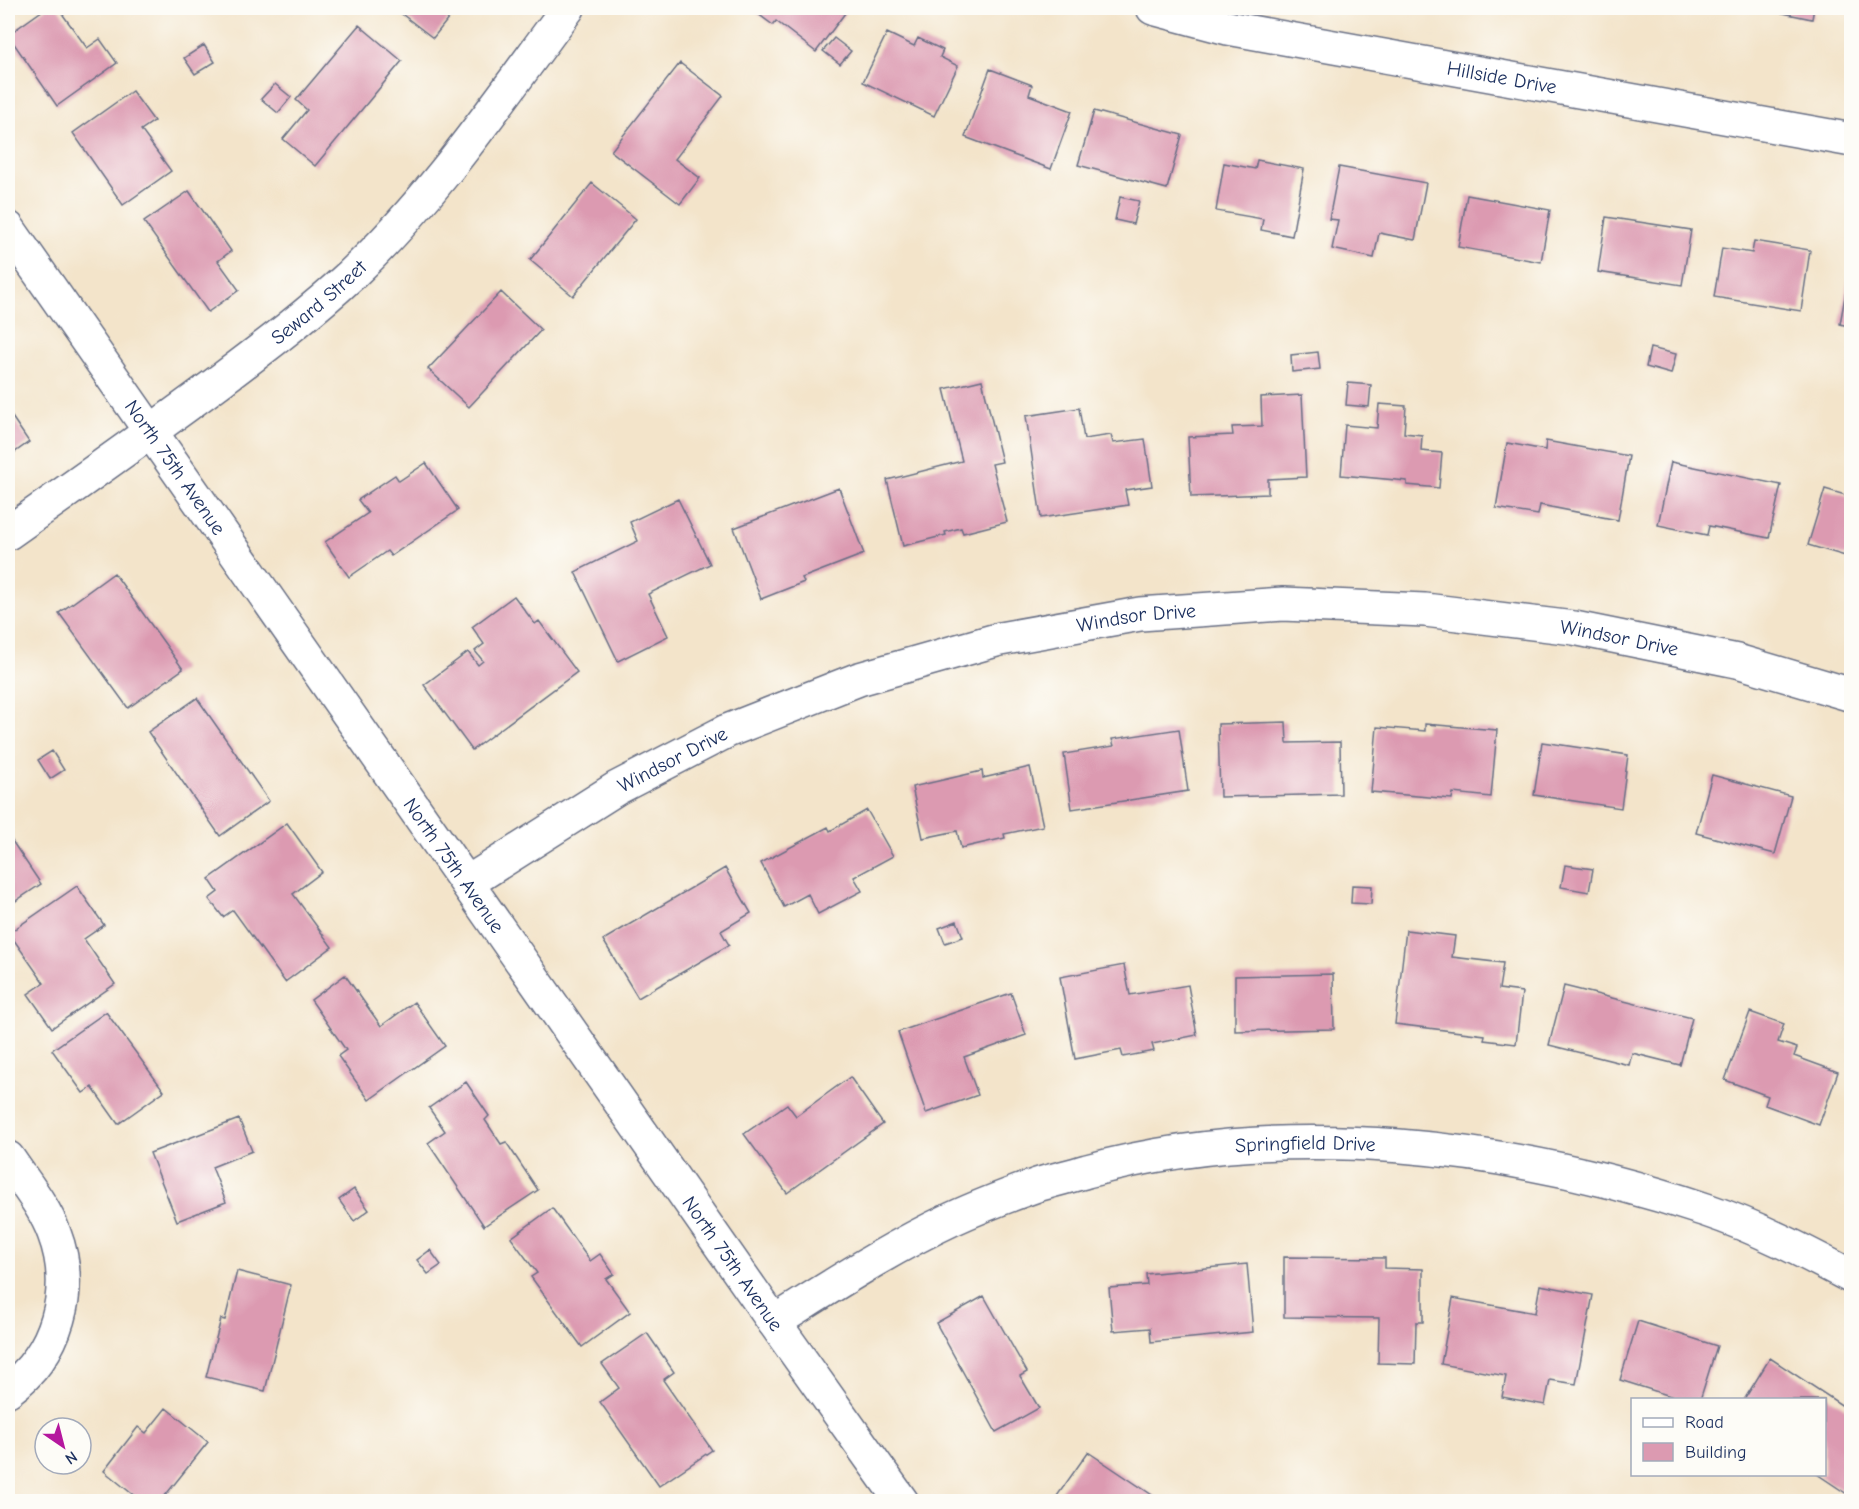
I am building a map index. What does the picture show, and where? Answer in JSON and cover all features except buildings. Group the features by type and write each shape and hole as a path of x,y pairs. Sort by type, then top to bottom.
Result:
{"street":[{"name":"Seward Street","path":"8,533 150,432 307,315 353,273 402,222 479,128 568,8"},
{"name":"Hillside Drive","path":"1153,8 1228,28 1851,140"},
{"name":"North 75th Avenue","path":"8,228 902,1502"},
{"name":"Windsor Drive","path":"467,883 617,788 727,731 859,680 1000,639 1140,615 1282,604 1425,610 1574,628 1737,661 1851,695"},
{"name":"Springfield Drive","path":"774,1322 884,1255 953,1219 1039,1184 1121,1162 1213,1146 1306,1141 1400,1146 1491,1158 1629,1186 1720,1215 1796,1247 1851,1277"},
{"path":"8,1158 39,1203 54,1233 63,1266 63,1301 56,1329 45,1351 14,1385"}]}
